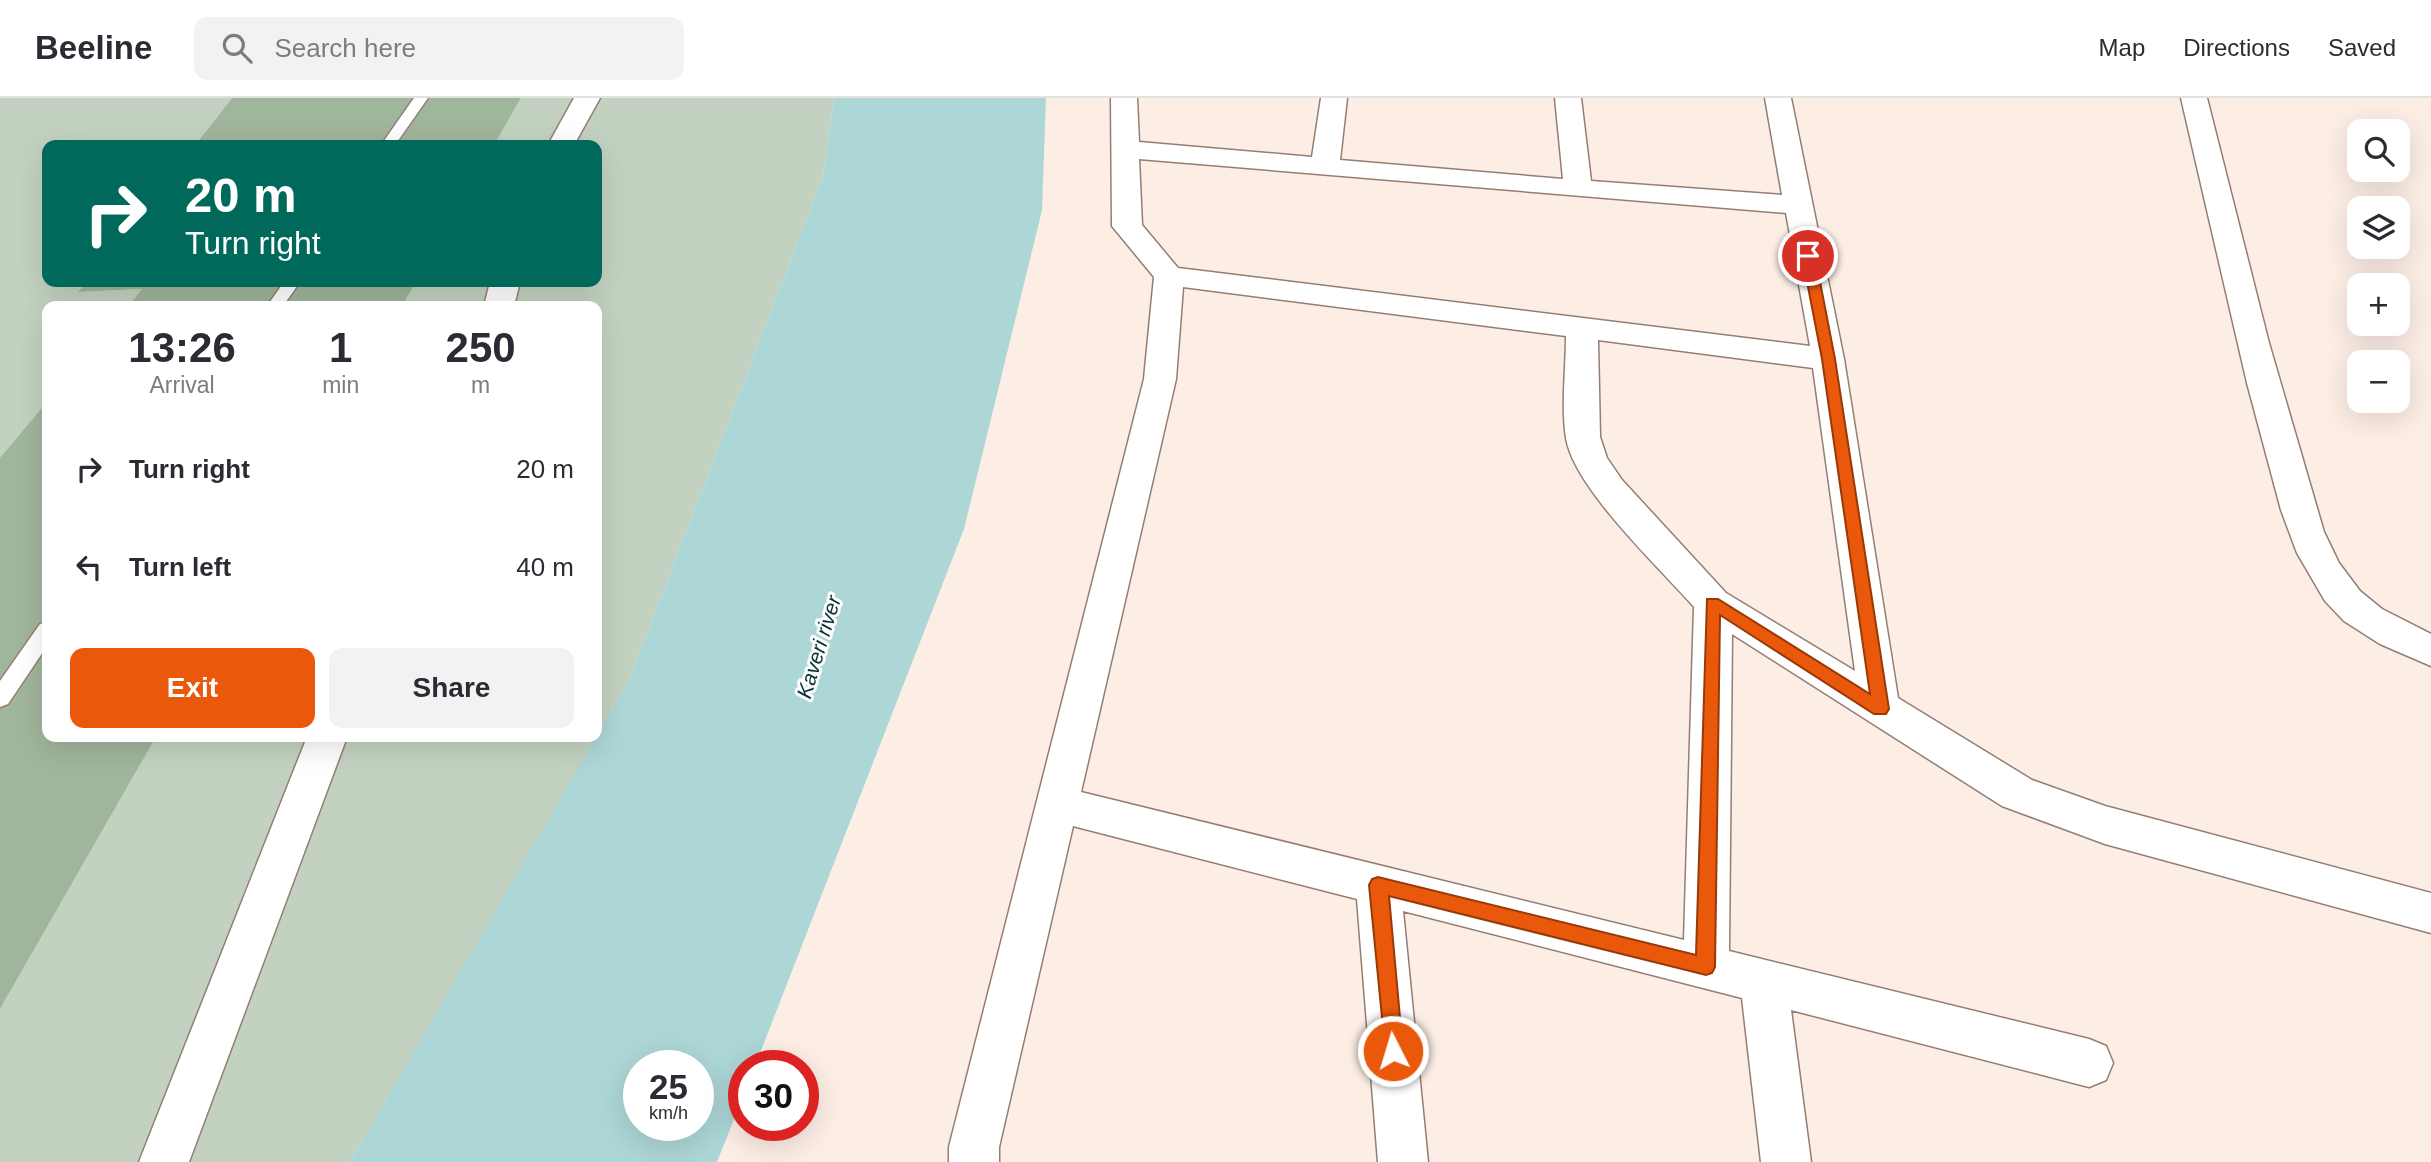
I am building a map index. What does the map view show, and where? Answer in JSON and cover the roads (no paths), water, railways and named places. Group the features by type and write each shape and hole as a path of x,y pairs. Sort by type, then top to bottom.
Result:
{"street":[{"path":"564,140 587,98"},
{"path":"1124,98 1128,226 1169,276 1828,359"},
{"path":"1325,166 1334,98"},
{"path":"1568,98 1578,189"},
{"path":"1778,98 1828,359 1880,709"},
{"path":"2194,98 2193,103 2247,325 2296,500 2320,563 2339,593 2373,623 2431,651"},
{"path":"1124,149 1578,189 1798,205"},
{"path":"974,1162 974,1147 1160,379 1169,276"},
{"path":"1582,328 1583,437 1590,460 1610,489 1713,603 2017,793 2105,825 2431,913"},
{"path":"1706,967 1713,603"},
{"path":"164,1162 325,742"},
{"path":"1057,804 2090,1063"},
{"path":"1378,885 1403,1162"},
{"path":"1765,982 1786,1162"}],"lane":[{"path":"392,140 421,98"},
{"path":"0,698 42,637"}],"water":[{"name":"Kaveri river","path":"834,98 1046,98 1042,210 964,529 761,1050 728,1050 728,1134 717,1162 350,1162 593,742 602,742 602,727 628,682 823,176"}]}
